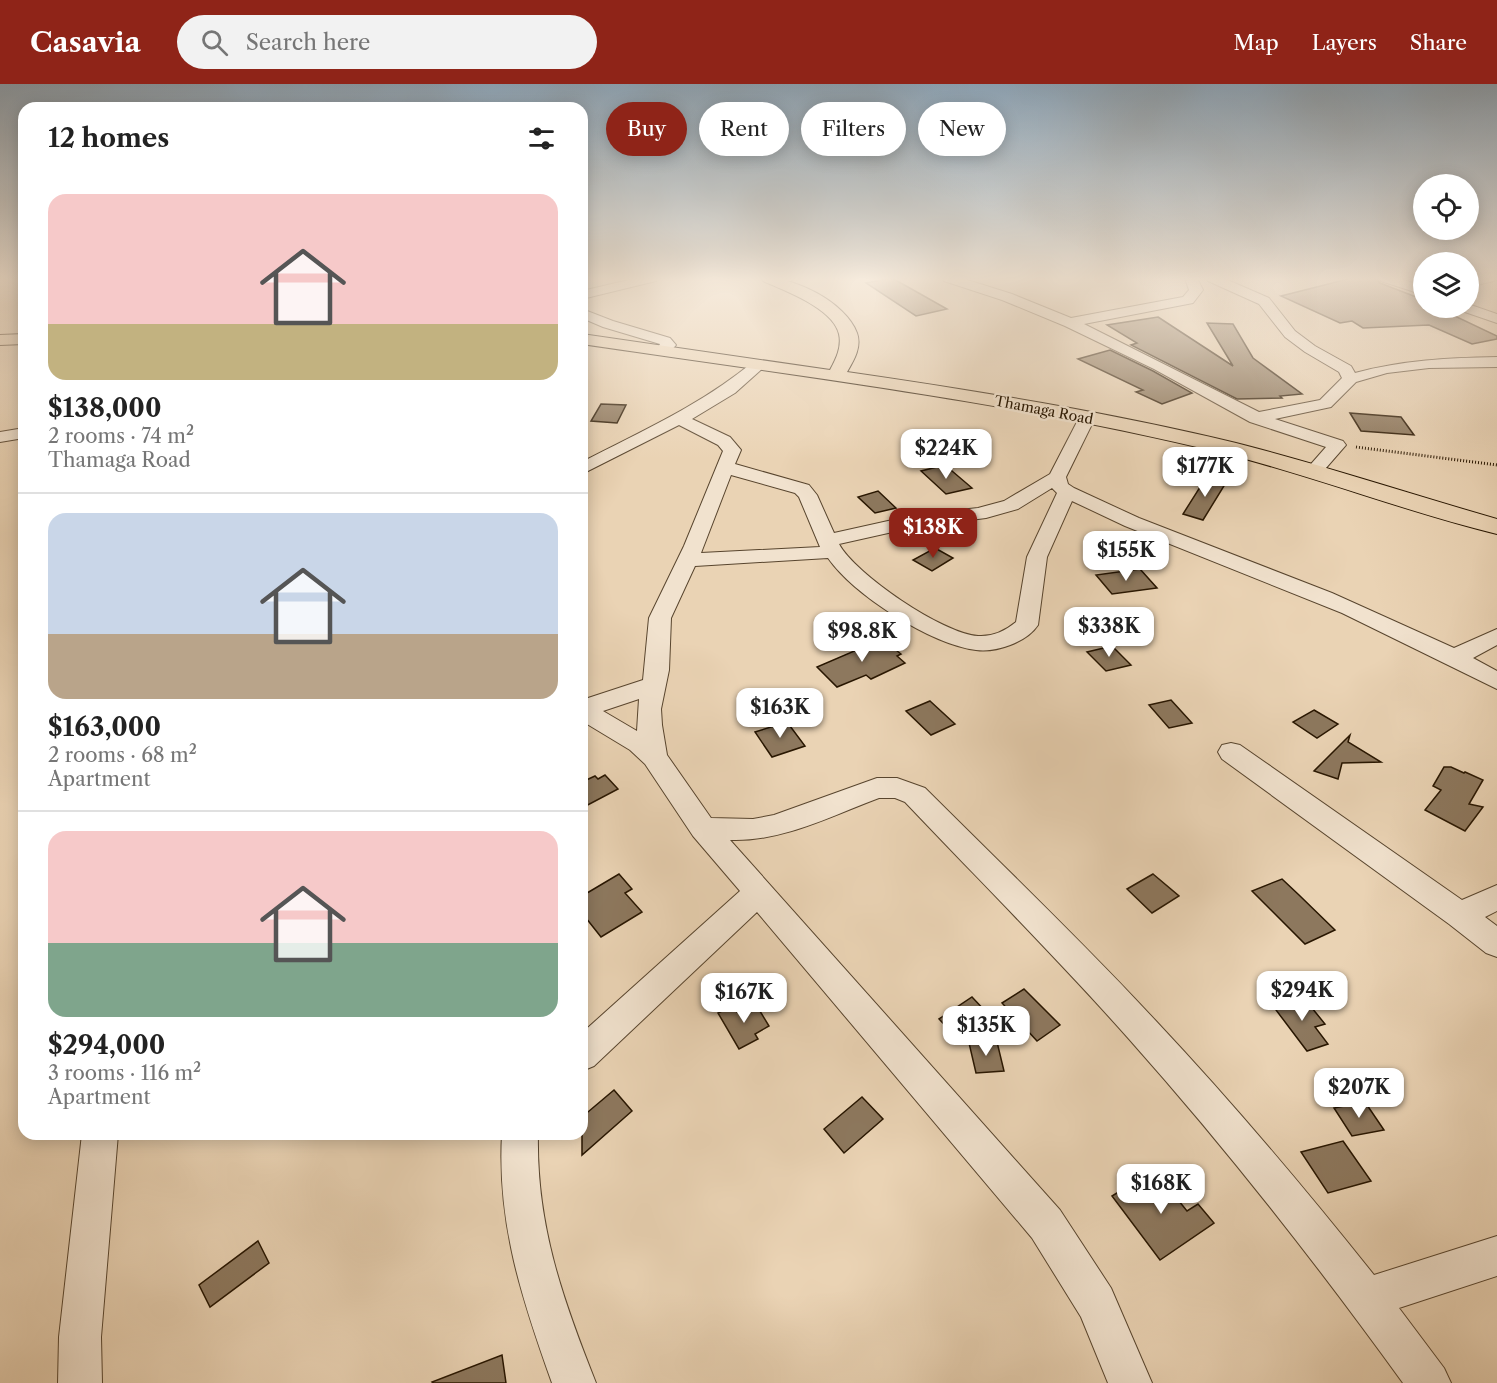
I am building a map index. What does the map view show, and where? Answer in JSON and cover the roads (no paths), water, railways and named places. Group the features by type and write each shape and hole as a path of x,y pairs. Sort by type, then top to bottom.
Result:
{"main road":[{"path":"0,340 18,339"},
{"path":"836,376 849,347 849,339"},
{"name":"Thamaga Road","path":"588,340 992,400 1087,418 1232,449 1497,527"}],"street":[{"path":"657,339 669,345 663,351"},
{"path":"1102,339 1256,418 1337,445 1313,472"},
{"path":"1296,339 1346,369 1350,379"},
{"path":"1256,418 1325,404 1350,379 1386,369 1429,363 1497,362"},
{"path":"588,466 679,419 729,390 758,365"},
{"path":"725,467 802,489 808,495 831,546 850,572 941,632 977,643 1016,635 1027,625 1037,557 1087,418"},
{"path":"654,756 649,724 657,670 660,618 687,560 732,450 730,445 679,419"},
{"path":"0,437 18,434"},
{"path":"687,560 831,546 915,521 979,514 1011,505 1062,484"},
{"path":"1062,484 1112,514 1298,586 1454,658 1497,681"},
{"path":"1454,658 1497,636"},
{"path":"588,707 654,685"},
{"path":"588,713 639,744 654,756 703,828 1046,1224 1096,1303 1130,1383"},
{"path":"1231,752 1460,915 1497,944"},
{"path":"703,828 753,830 777,825 877,788 897,788 915,795 1171,1062 1229,1127 1367,1298 1429,1383"},
{"path":"588,1049 759,892"},
{"path":"1460,915 1497,897"},
{"path":"80,1383 80,1337 99,1140"},
{"path":"520,1140 518,1158 528,1249 540,1294 574,1383"},
{"path":"1367,1298 1497,1256"}]}
